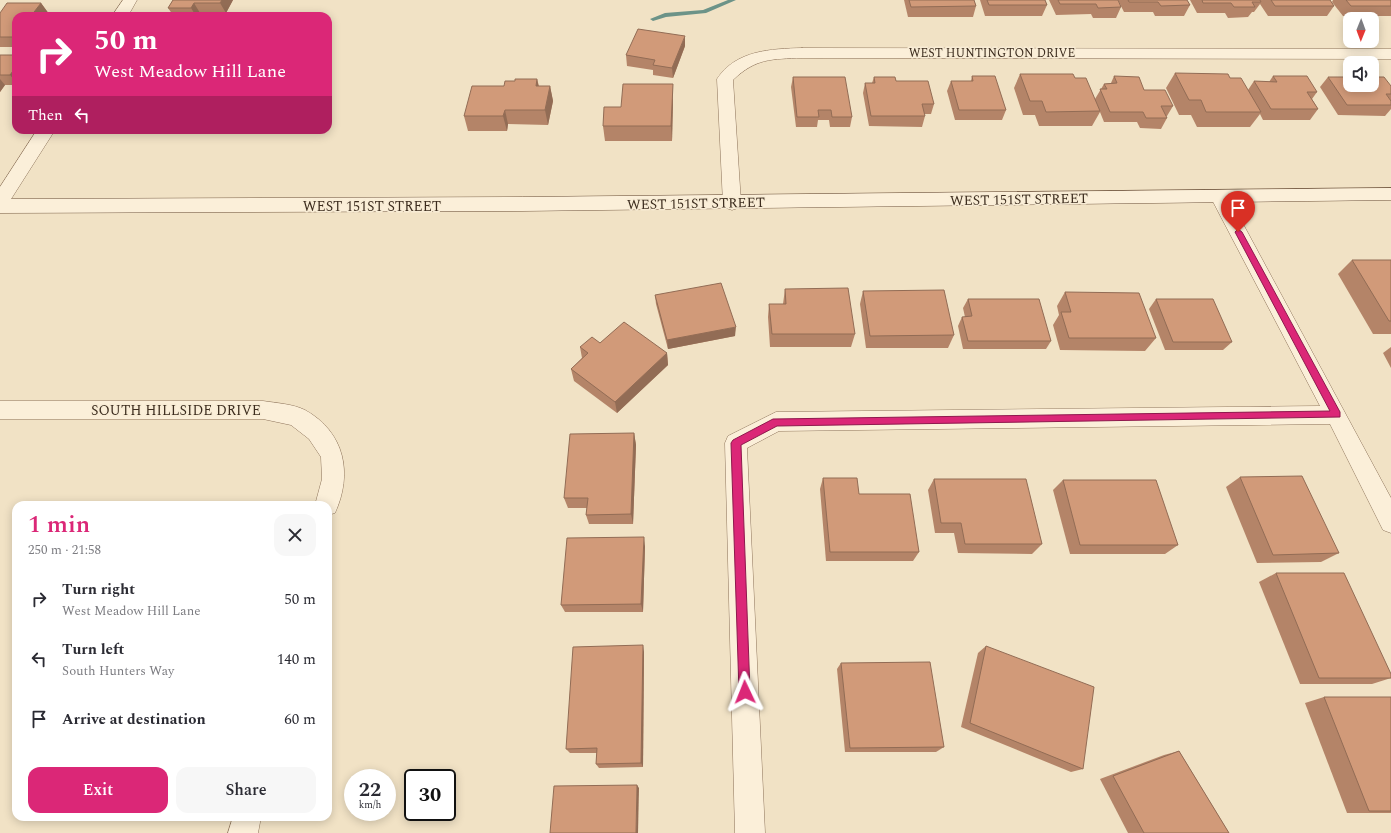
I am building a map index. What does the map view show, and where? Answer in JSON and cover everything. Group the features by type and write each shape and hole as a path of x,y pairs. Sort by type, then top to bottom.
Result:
{"street":[{"path":"122,12 130,0"},
{"name":"WEST HUNTINGTON DRIVE","path":"732,203 725,79 738,66 755,56 802,53 1391,54"},
{"path":"0,202 43,134"},
{"name":"WEST 151ST STREET","path":"0,206 229,207 732,203 1391,194"},
{"path":"1219,196 1336,415 1391,522"},
{"name":"SOUTH HILLSIDE DRIVE","path":"0,410 263,410 297,417 317,432 332,455 334,479 328,501"},
{"path":"750,833 736,443 776,422 1336,415"},
{"path":"243,833 246,821"}],"building":[{"path":"173,0 222,0 220,3 194,3 191,8 168,8"},
{"path":"909,0 974,0 976,6 911,7"},
{"path":"987,0 1045,0 1047,5 989,5"},
{"path":"1058,0 1118,0 1121,7 1098,8 1096,4 1060,4"},
{"path":"1128,0 1187,0 1190,5 1161,6 1158,2 1129,2"},
{"path":"1202,0 1260,0 1261,2 1252,2 1255,7 1234,7 1231,3 1203,3"},
{"path":"1271,0 1330,0 1334,6 1275,6"},
{"path":"1346,0 1391,0 1391,6 1351,6"},
{"path":"7,3 41,3 34,12 12,12 12,37 0,37 0,13"},
{"path":"638,29 685,36 672,68 653,65 655,60 626,55"},
{"path":"0,55 12,55 12,72 10,75 0,75"},
{"path":"1175,73 1228,74 1230,78 1241,78 1261,112 1206,112 1201,100 1189,100"},
{"path":"1020,74 1073,74 1075,78 1086,78 1100,111 1046,112 1042,101 1030,101"},
{"path":"972,76 995,76 1006,110 959,110 951,81 973,81"},
{"path":"1114,76 1139,77 1144,90 1165,90 1173,106 1161,106 1167,118 1146,118 1143,112 1110,112 1100,89 1107,89 1104,84 1117,83"},
{"path":"1273,76 1307,76 1317,92 1307,92 1318,109 1271,109 1254,81 1277,82"},
{"path":"793,77 845,77 852,117 832,117 831,110 818,110 819,117 797,117"},
{"path":"874,77 895,77 896,81 928,81 934,104 922,104 925,116 871,116 865,83 875,83"},
{"path":"1328,77 1343,77 1343,92 1379,92 1379,77 1384,77 1391,86 1391,94 1386,94 1391,101 1391,105 1347,105"},
{"path":"515,79 537,79 536,86 550,86 545,110 505,110 503,116 464,116 472,86 504,86 505,81 515,81"},
{"path":"623,84 673,84 671,126 603,126 604,107 621,107"},
{"path":"1352,260 1391,260 1391,321 1389,321"},
{"path":"721,283 736,327 667,340 655,295"},
{"path":"848,288 855,334 772,334 769,304 786,304 785,289"},
{"path":"944,290 954,335 870,336 863,291"},
{"path":"1065,292 1139,293 1156,338 1069,338 1061,312 1071,312"},
{"path":"968,299 1039,299 1051,341 968,341 962,317 972,316"},
{"path":"1156,299 1213,299 1232,342 1173,342"},
{"path":"624,322 667,353 615,402 571,369 588,353 580,347 592,337 600,343"},
{"path":"634,433 631,514 586,515 588,498 564,498 570,434"},
{"path":"1302,476 1339,553 1273,555 1240,477"},
{"path":"823,478 857,478 859,494 910,494 919,552 830,552"},
{"path":"934,479 1026,479 1042,544 965,544 961,523 941,523"},
{"path":"1063,480 1156,480 1178,545 1080,545"},
{"path":"644,537 641,604 561,605 567,538"},
{"path":"1276,573 1344,573 1391,674 1391,678 1319,678"},
{"path":"643,645 641,763 596,764 597,748 566,749 573,647"},
{"path":"986,646 1094,687 1083,769 970,723"},
{"path":"930,662 944,747 850,748 841,663"},
{"path":"1324,697 1391,697 1391,811 1369,811"},
{"path":"1179,751 1229,833 1144,833 1113,776"},
{"path":"637,785 636,833 550,833 554,786"}],"waterway":[{"path":"653,19 665,15 704,12 733,0"}],"route":[{"path":"745,692 736,443 776,422 1336,415 1238,232"}]}
